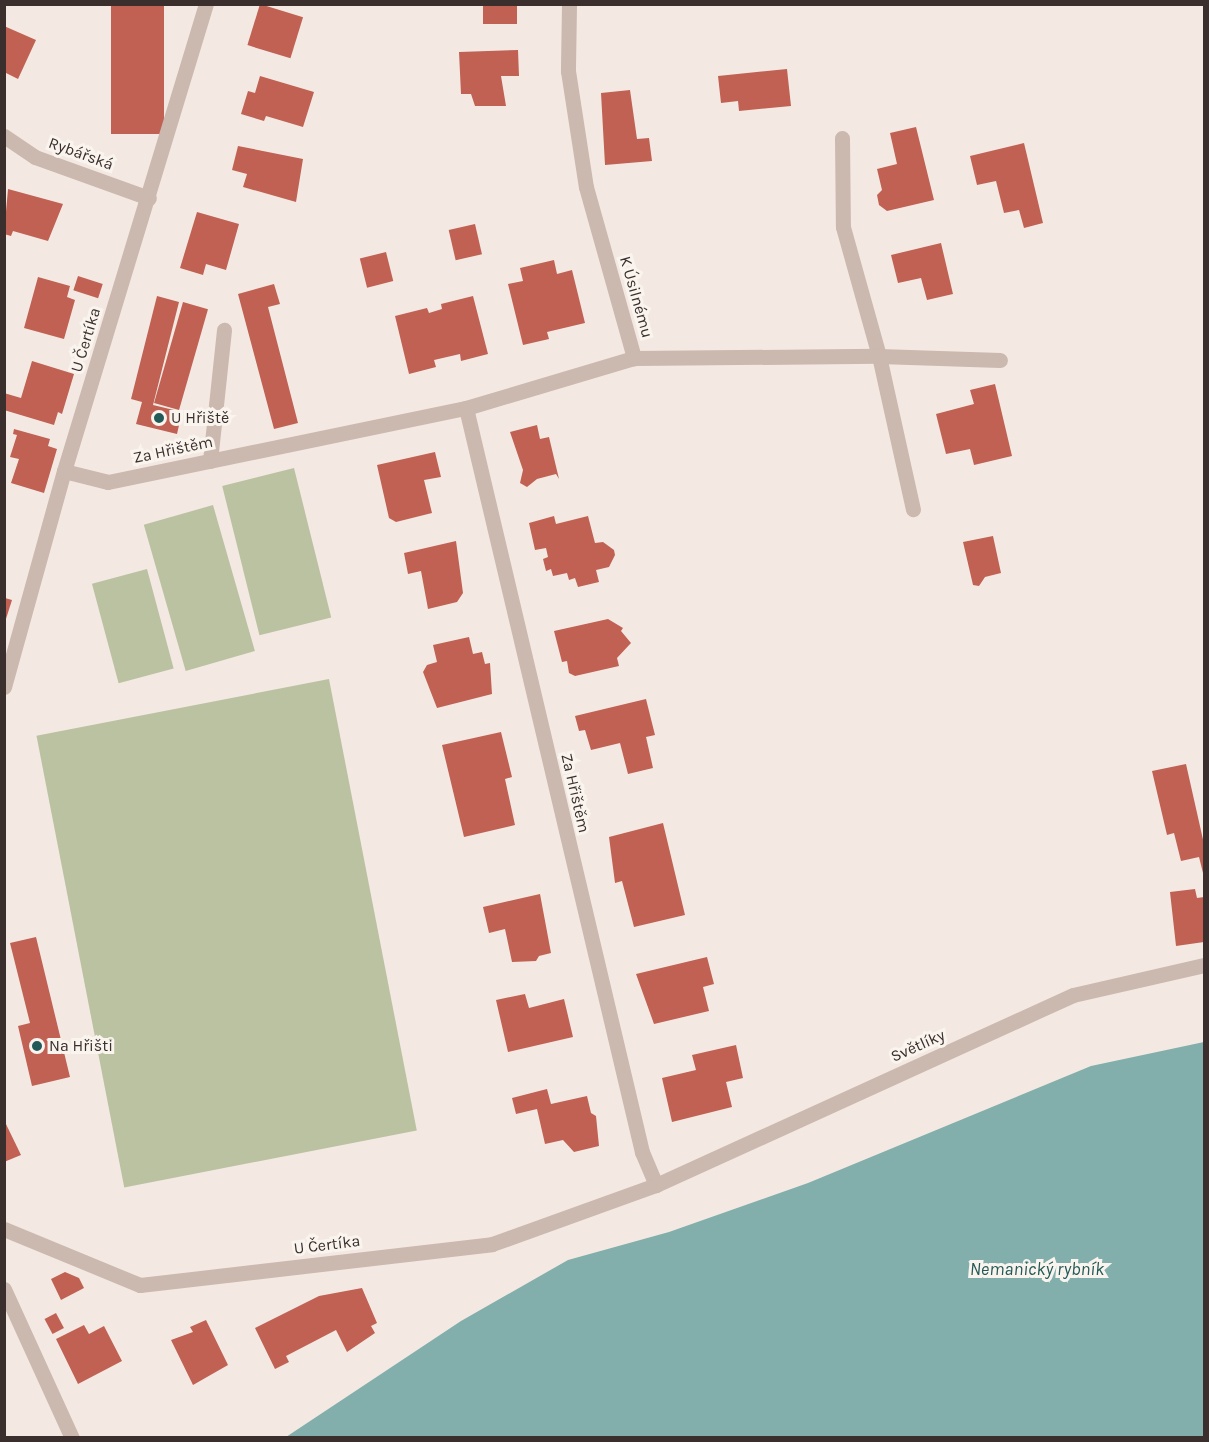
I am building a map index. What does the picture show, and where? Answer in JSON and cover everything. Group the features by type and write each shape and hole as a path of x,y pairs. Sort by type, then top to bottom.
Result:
{"street":[{"name":"U Čertíka","path":"4,687 64,471 149,198 206,4"},
{"name":"K Úsilnému","path":"569,4 568,71 586,187 634,358 879,356 1000,360"},
{"name":"Rybářská","path":"4,136 34,157 149,198"},
{"path":"842,138 843,226 879,356 913,508"},
{"path":"210,461 224,330"},
{"name":"Za Hřištěm","path":"64,471 108,482 466,408 634,358"},
{"name":"Za Hřištěm","path":"466,408 642,1152 656,1185"},
{"name":"Světlíky","path":"656,1185 1073,995 1204,965"},
{"name":"U Čertíka","path":"4,1229 140,1286 492,1244 656,1185"},
{"path":"4,1289 72,1437"}],"green space":[{"path":"294,468 331,617 259,635 222,486"},
{"path":"213,505 255,651 186,671 144,525"},
{"path":"147,569 174,668 119,683 92,584"},
{"path":"329,679 417,1131 124,1187 36,736"}],"water":[{"name":"Nemanický rybník","path":"1204,1042 1204,1437 286,1437 461,1321 568,1260 669,1232 808,1183 1091,1066"}],"building":[{"path":"111,4 164,4 164,134 111,134"},
{"path":"260,4 303,17 290,58 247,45"},
{"path":"483,4 517,4 517,24 483,24"},
{"path":"4,26 36,40 18,79 4,72"},
{"path":"518,50 519,76 501,76 506,106 475,106 471,94 461,94 459,52"},
{"path":"787,69 791,106 739,111 738,101 721,103 718,76"},
{"path":"260,76 314,92 303,127 266,116 264,121 241,114 248,91 255,93"},
{"path":"630,90 637,139 649,138 652,161 605,165 601,93"},
{"path":"916,127 934,200 887,211 879,205 877,195 882,190 877,169 897,164 890,133"},
{"path":"1024,143 1043,223 1024,228 1019,210 1004,213 996,181 977,185 970,156"},
{"path":"238,146 303,159 296,202 243,187 247,174 232,170"},
{"path":"8,189 63,204 48,241 13,231 11,236 4,234"},
{"path":"197,212 239,224 226,270 206,264 203,275 180,268"},
{"path":"475,224 482,254 456,260 449,230"},
{"path":"941,243 953,294 927,300 921,278 898,283 891,255"},
{"path":"386,252 393,281 367,288 360,259"},
{"path":"554,260 557,274 572,270 585,323 547,332 549,339 523,345 508,284 523,281 520,268"},
{"path":"78,276 103,284 98,298 73,290"},
{"path":"38,277 70,286 67,297 75,300 64,339 24,328"},
{"path":"274,284 280,304 268,307 298,423 274,429 238,294"},
{"path":"157,296 179,302 153,405 182,412 177,434 136,424 142,402 131,399"},
{"path":"473,296 488,354 461,361 460,354 434,360 436,367 409,374 395,316 427,308 429,313 442,309 441,304"},
{"path":"183,302 208,309 179,410 154,403"},
{"path":"32,361 74,374 62,414 58,412 54,425 4,410 4,393 21,398"},
{"path":"995,384 1012,456 974,465 970,449 946,454 936,414 974,404 970,390"},
{"path":"537,425 540,439 549,437 559,479 556,474 537,479 527,487 520,483 523,470 510,432"},
{"path":"14,429 50,439 48,446 57,449 44,493 11,483 19,459 10,457 17,435 13,434"},
{"path":"435,452 441,477 424,480 432,513 396,522 389,518 377,465"},
{"path":"554,516 556,524 588,516 595,543 603,542 614,550 615,555 609,567 596,570 599,582 578,587 575,578 569,580 567,573 553,576 551,569 546,571 543,559 548,557 546,548 535,550 529,523"},
{"path":"993,536 1001,573 985,577 979,586 973,585 963,542"},
{"path":"456,541 463,593 457,602 428,609 421,571 408,574 404,553"},
{"path":"5,598 12,600 5,622"},
{"path":"608,619 623,628 621,631 631,643 617,658 619,666 575,676 569,673 567,661 562,662 554,631"},
{"path":"469,637 473,654 482,652 485,664 490,663 492,694 437,708 423,672 427,665 437,662 433,645"},
{"path":"646,699 655,735 646,737 653,768 628,774 620,743 591,750 585,730 579,731 575,716"},
{"path":"501,732 512,777 505,779 515,825 464,837 442,745"},
{"path":"1186,764 1204,844 1204,877 1199,857 1181,861 1174,833 1167,835 1152,771"},
{"path":"663,823 685,915 634,927 622,881 615,883 609,837"},
{"path":"1195,889 1197,898 1204,897 1204,942 1176,946 1170,892"},
{"path":"540,894 551,953 539,956 536,961 512,962 505,929 489,933 483,907"},
{"path":"36,937 70,1077 32,1086 18,1026 30,1023 10,943"},
{"path":"707,957 714,984 703,987 709,1011 654,1024 636,974"},
{"path":"525,994 529,1008 564,999 573,1037 508,1052 496,1000"},
{"path":"736,1045 743,1078 726,1082 732,1107 672,1122 662,1078 696,1070 692,1055"},
{"path":"547,1089 551,1104 587,1096 591,1113 596,1116 599,1146 574,1152 563,1140 545,1144 537,1109 516,1114 512,1098"},
{"path":"4,1120 21,1155 4,1162"},
{"path":"65,1272 79,1278 84,1288 61,1300 51,1279"},
{"path":"362,1288 377,1323 371,1326 375,1333 347,1352 336,1330 286,1356 289,1362 275,1369 255,1328 319,1296"},
{"path":"56,1313 64,1328 53,1334 45,1319"},
{"path":"206,1320 228,1365 193,1385 171,1340 193,1332 190,1327"},
{"path":"84,1325 89,1334 104,1326 122,1361 78,1384 56,1339"}],"place":[{"name":"U Hřiště","path":"159,418"},
{"name":"Na Hřišti","path":"37,1046"}]}
